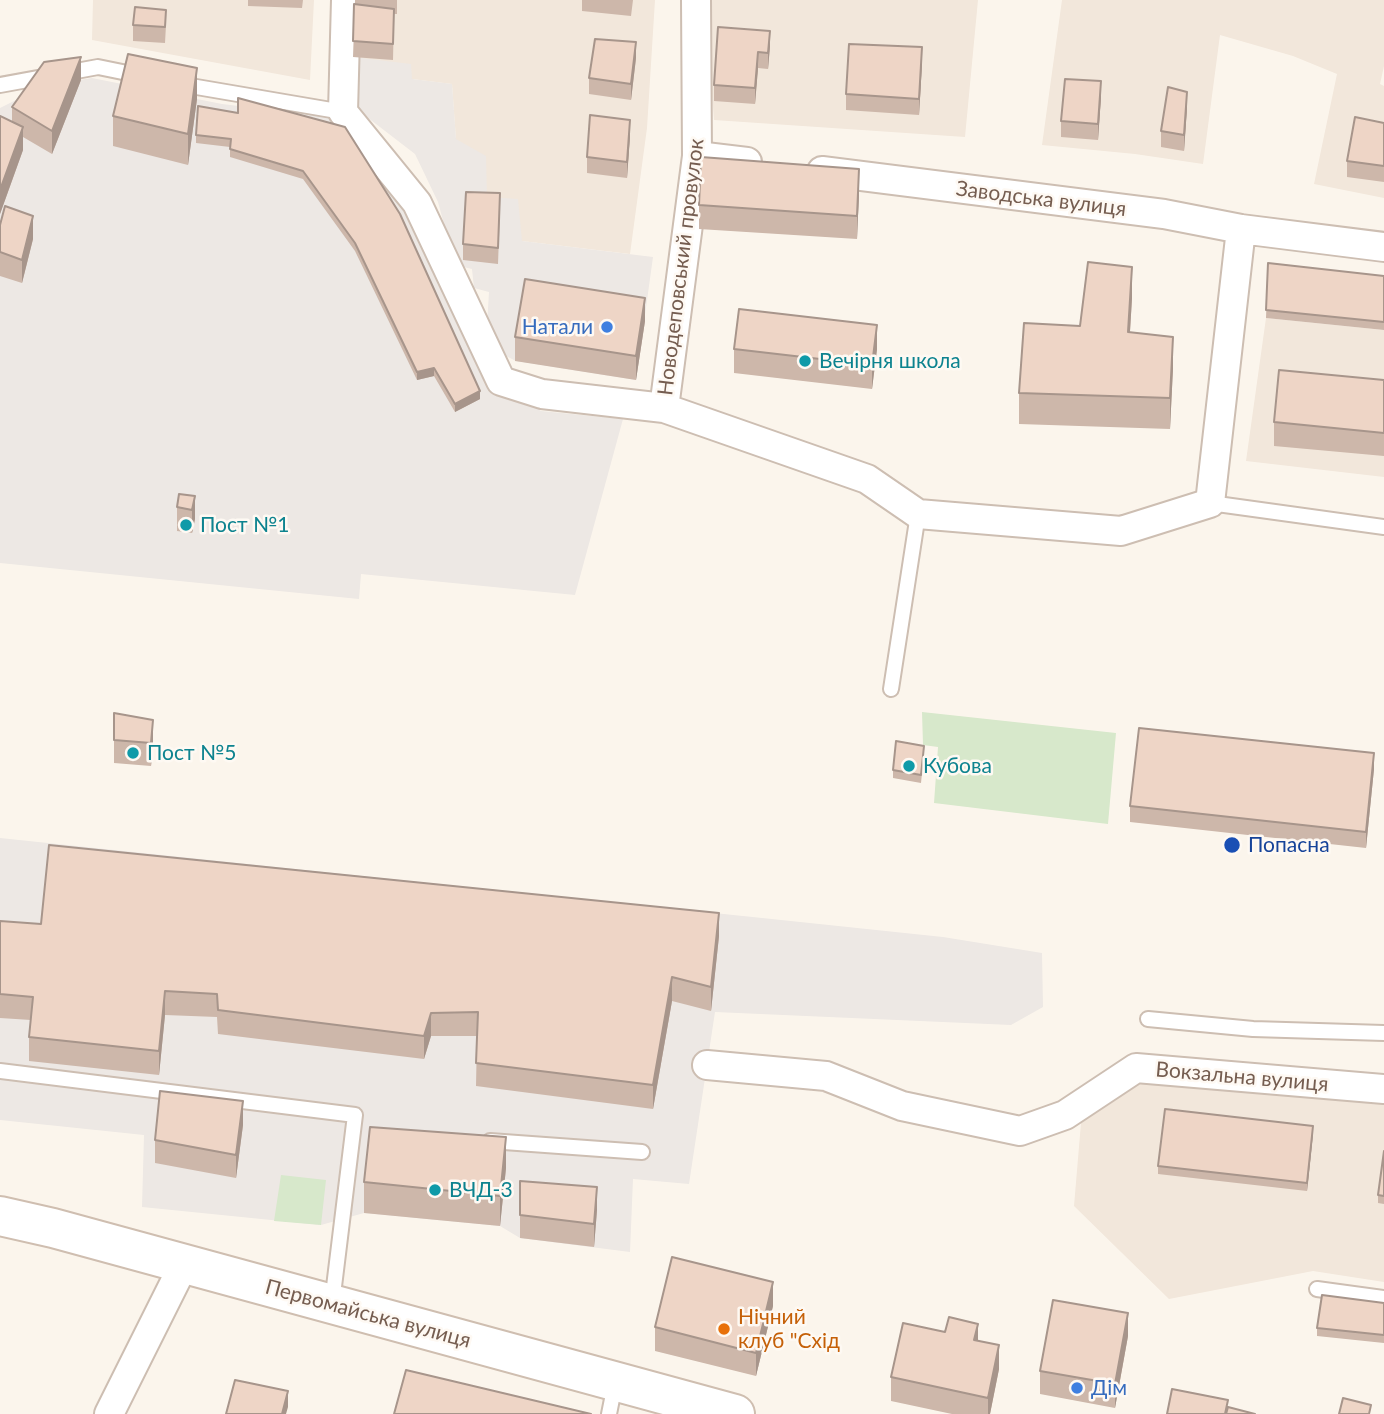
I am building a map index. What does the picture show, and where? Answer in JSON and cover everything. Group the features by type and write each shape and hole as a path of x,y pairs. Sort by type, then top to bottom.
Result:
{"street":[{"path":"346,0 344,112 417,202 501,380 541,394 664,408 867,479 918,514 1121,531 1210,503 1241,229"},
{"name":"Новодеповський провулок","path":"664,408 697,156 696,0"},
{"name":"Заводська вулиця","path":"697,156 1164,214 1241,229 1384,247"},
{"name":"Вокзальна вулиця","path":"707,1065 826,1076 902,1106 1020,1131 1065,1115 1136,1068 1384,1089"},
{"name":"Первомайська вулиця","path":"0,1216 332,1305 613,1398 735,1414"},
{"path":"109,1414 184,1265"}],"lane":[{"path":"0,85 98,67 344,112"},
{"path":"1210,503 1384,527"},
{"path":"891,689 918,514"},
{"path":"1148,1019 1253,1029 1384,1034"},
{"path":"0,1071 355,1115 360,1132 332,1305"},
{"path":"477,1140 642,1152"},
{"path":"1317,1289 1384,1298"}],"shaded area":[{"path":"93,0 314,0 310,80 92,40"},
{"path":"357,0 655,0 647,128 630,254 522,241 487,198 456,140 452,84 412,79 353,57"},
{"path":"705,0 978,0 965,137 714,120"},
{"path":"1062,0 1384,0 1384,66 1380,84 1384,86 1384,198 1314,184 1337,74 1293,56 1220,35 1203,164 1042,145"},
{"path":"353,57 411,64 412,79 452,84 456,139 486,156 487,197 518,199 522,241 653,257 636,380 516,361 504,355 487,325 489,292 474,288 472,269 455,265 438,202 415,154 350,104"},
{"path":"92,78 222,104 330,117 407,208 490,379 541,411 623,419 575,595 361,574 359,599 0,563 0,108 44,86"},
{"path":"1266,318 1384,330 1384,477 1246,461"},
{"path":"0,838 943,937 1042,953 1043,1007 1011,1025 715,1012 689,1184 633,1179 630,1252 520,1238 500,1226 364,1213 321,1225 142,1207 144,1135 0,1120"},
{"path":"1137,1083 1384,1104 1384,1282 1313,1271 1169,1299 1074,1206 1081,1123"}],"green space":[{"path":"922,712 1116,733 1108,824 934,803 938,747 923,745"},
{"path":"281,1175 326,1180 321,1225 274,1221"}],"building":[{"path":"354,4 394,9 393,44 353,41"},
{"path":"135,7 166,10 165,27 133,25"},
{"path":"718,27 770,31 768,53 758,52 755,88 714,85"},
{"path":"595,39 636,42 631,84 589,78"},
{"path":"849,44 922,47 919,99 846,94"},
{"path":"128,54 197,68 188,134 113,116"},
{"path":"81,57 52,131 12,107 44,62"},
{"path":"1065,79 1101,81 1098,124 1061,121"},
{"path":"1168,87 1187,92 1184,135 1161,131"},
{"path":"238,98 345,127 400,214 480,391 455,404 434,368 417,372 355,243 303,171 230,149 231,139 196,135 198,106 238,113"},
{"path":"590,115 630,120 627,162 587,157"},
{"path":"0,116 23,127 0,190"},
{"path":"1355,117 1384,123 1384,166 1347,161"},
{"path":"701,157 859,169 857,216 699,205"},
{"path":"466,192 500,193 498,248 463,244"},
{"path":"5,206 33,216 22,260 0,252 0,225"},
{"path":"1088,262 1132,267 1128,332 1173,337 1170,398 1019,393 1024,323 1080,326"},
{"path":"1268,263 1384,276 1384,322 1266,310"},
{"path":"525,279 645,298 636,356 515,337"},
{"path":"739,309 877,325 872,365 734,349"},
{"path":"1279,370 1384,380 1384,433 1274,422"},
{"path":"179,494 195,496 192,510 177,507"},
{"path":"114,713 153,720 151,743 114,740"},
{"name":"Попасна","path":"1139,728 1374,753 1366,832 1130,806"},
{"name":"Кубова","path":"896,741 924,746 921,775 893,770"},
{"path":"49,845 719,913 711,987 672,977 653,1085 476,1063 478,1012 431,1013 424,1036 218,1010 217,994 165,991 159,1051 29,1037 33,997 0,994 0,921 41,924"},
{"path":"160,1091 243,1101 236,1155 155,1140"},
{"path":"1165,1109 1313,1126 1307,1183 1158,1166"},
{"path":"370,1127 506,1137 500,1196 364,1182"},
{"path":"1384,1151 1384,1196 1378,1195"},
{"path":"520,1181 597,1187 594,1224 520,1215"},
{"path":"672,1257 773,1282 756,1353 655,1327"},
{"path":"1322,1295 1384,1303 1384,1335 1317,1328"},
{"path":"1053,1300 1128,1313 1115,1384 1040,1371"},
{"path":"949,1317 978,1324 974,1340 999,1345 988,1398 891,1377 903,1323 945,1332"},
{"path":"406,1370 591,1414 394,1414"},
{"path":"235,1380 288,1391 282,1414 226,1414"},
{"path":"1172,1389 1228,1400 1225,1414 1167,1414"},
{"path":"1343,1398 1371,1405 1369,1414 1339,1414"},
{"path":"1228,1407 1255,1414 1226,1414"}],"place":[{"name":"Натали","path":"607,327"},
{"name":"Вечірня школа","path":"805,361"},
{"name":"Пост №1","path":"186,525"},
{"name":"Пост №5","path":"133,753"},
{"name":"Кубова","path":"909,766"},
{"name":"Попасна","path":"1232,845"},
{"name":"ВЧД-3","path":"435,1190"},
{"name":"Нічний клуб \"Схід","path":"724,1329"},
{"name":"Дім","path":"1077,1388"}]}
